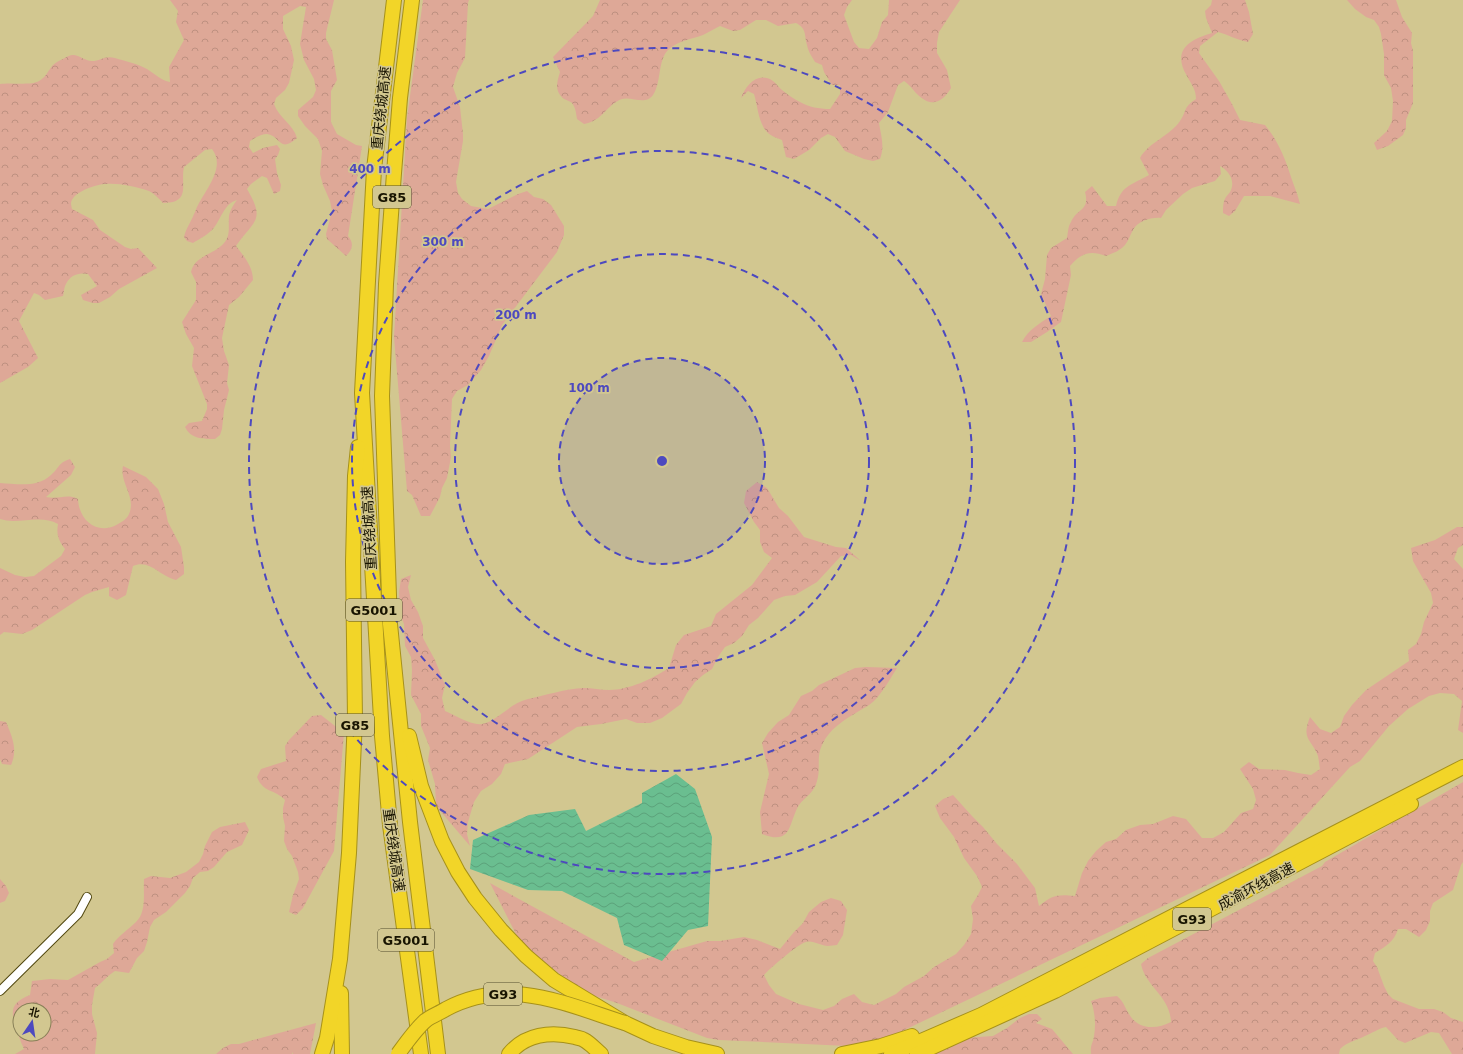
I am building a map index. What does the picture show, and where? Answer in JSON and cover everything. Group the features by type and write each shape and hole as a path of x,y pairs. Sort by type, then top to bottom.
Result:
{"highway":[{"name":"重庆绕城高速","path":"394,0 374,169 362,393 378,673 390,826 421,1054"},
{"name":"重庆绕城高速","path":"412,0 400,98 394,173 386,284 382,396 390,624 410,822 438,1051"},
{"name":"G85","path":"322,1054 327,1038 340,959 349,853 355,727 353,562 355,476 362,393"},
{"path":"395,678 420,786 442,841 458,872 475,898 501,930 526,956 554,980 625,1023"},
{"name":"成渝环线高速","path":"981,1015 1463,767"},
{"name":"成渝环线高速","path":"918,1054 1055,991 1463,777"},
{"path":"340,959 342,1054"},
{"name":"G93","path":"398,1054 426,1020 474,997 499,993 522,994 549,999 625,1023 653,1036 686,1047 717,1054"},
{"path":"891,1054 981,1015"},
{"name":"G93","path":"842,1054 881,1046 981,1015"},
{"path":"509,1054 515,1047 534,1037 550,1033 565,1034 584,1040 601,1054"}],"street":[{"path":"0,991 78,914 87,898"}],"green space":[{"path":"170,0 334,0 326,33 326,39 332,50 337,80 331,91 331,122 337,134 356,145 362,146 348,236 352,246 346,256 327,239 326,234 332,211 320,174 322,151 318,139 305,126 298,116 298,110 313,97 316,90 314,79 304,60 300,44 306,7 300,6 283,16 283,29 291,46 294,60 289,83 285,90 276,98 274,104 297,138 287,144 283,144 275,137 267,134 258,136 250,141 249,147 253,153 263,148 277,145 280,149 275,159 281,185 280,191 274,194 267,178 262,176 247,189 253,200 257,214 252,225 236,246 250,266 253,280 239,297 229,305 222,338 224,351 229,365 227,383 229,390 224,410 222,429 220,435 215,439 197,438 190,434 185,427 189,423 202,421 207,409 207,404 192,366 194,348 186,334 182,322 196,300 196,282 191,272 193,266 196,262 220,247 228,237 230,214 232,207 237,200 228,205 210,232 193,243 187,241 184,237 186,231 197,206 210,185 216,170 216,156 212,149 205,150 184,167 183,191 178,200 163,203 149,191 117,184 97,185 80,192 75,196 71,204 72,209 93,220 100,230 125,247 131,249 138,248 157,268 119,289 110,297 99,303 83,300 81,295 97,286 88,274 81,273 72,276 65,285 63,296 45,300 34,293 19,321 38,358 28,367 0,383 0,84 26,84 39,81 46,75 54,64 71,55 92,61 108,57 115,58 143,67 161,79 170,82 169,67 184,40 176,22 178,11"},
{"path":"423,0 469,0 465,58 457,73 453,87 460,107 463,134 456,182 458,193 462,199 471,206 488,209 527,191 534,197 543,199 551,205 564,226 564,235 557,252 502,325 489,356 481,370 468,385 457,391 452,399 450,445 451,457 447,478 442,488 440,497 430,516 421,516 412,495 407,491 394,337 407,118"},
{"path":"600,0 852,0 844,15 854,42 859,48 869,49 877,38 882,22 888,15 889,0 960,0 939,32 937,43 937,53 947,70 951,88 940,100 932,102 922,98 904,81 898,85 888,112 879,123 882,137 880,159 873,161 864,159 845,151 835,137 828,134 821,138 809,150 794,159 786,157 782,140 769,134 762,125 754,94 748,91 741,98 749,84 758,79 768,78 788,95 803,104 822,109 830,109 840,94 840,85 832,85 824,72 822,65 815,62 808,49 804,30 800,25 796,23 778,26 766,20 756,20 740,30 733,31 720,26 703,35 673,46 665,54 661,65 656,90 650,98 646,100 622,99 612,105 596,120 584,124 577,119 572,103 564,99 559,93 557,83 560,72 553,57 593,16"},
{"path":"1212,0 1245,0 1253,34 1248,42 1218,32 1200,46 1199,53 1219,81 1240,120 1265,125 1270,131 1284,156 1300,204 1270,196 1244,196 1235,211 1229,216 1223,213 1223,207 1225,199 1232,188 1232,180 1229,174 1220,166 1221,174 1215,181 1192,188 1183,194 1166,210 1161,218 1149,219 1138,224 1133,230 1128,241 1119,250 1106,256 1090,253 1078,258 1070,266 1071,275 1061,322 1031,342 1022,342 1031,330 1051,316 1041,294 1045,279 1047,255 1051,248 1067,238 1070,224 1086,203 1085,192 1092,186 1107,206 1116,206 1121,194 1128,186 1149,175 1140,158 1144,152 1176,126 1187,107 1196,99 1194,89 1183,67 1181,60 1182,53 1190,43 1196,39 1212,33 1205,11 1211,5"},
{"path":"1347,0 1396,0 1402,17 1412,33 1413,103 1406,120 1406,128 1403,135 1388,146 1377,150 1374,143 1387,131 1392,121 1393,101 1391,88 1384,75 1384,54 1381,34 1379,27 1374,20 1366,17 1355,9"},
{"path":"70,459 75,467 71,475 46,497 74,497 78,499 79,507 86,520 97,527 111,527 125,519 128,516 130,509 130,497 122,472 123,466 146,477 158,489 164,504 168,522 181,547 184,574 176,580 164,575 150,566 139,564 133,566 126,595 117,600 109,596 109,587 92,592 85,595 32,630 22,634 4,632 0,635 0,568 15,575 25,577 34,576 61,556 65,549 58,538 58,524 47,520 13,521 0,519 0,483 33,484 40,482 51,475 63,462"},
{"path":"757,482 767,488 779,508 788,516 804,537 836,547 846,548 861,561 851,555 841,556 817,582 795,595 785,596 774,600 758,618 749,625 742,636 734,643 725,647 712,669 695,682 681,704 662,718 650,723 637,723 626,719 577,727 528,759 505,764 501,774 492,784 481,791 474,802 468,822 467,834 470,846 436,806 435,784 428,760 430,748 421,726 421,714 411,695 411,657 405,646 404,624 400,614 399,592 401,579 411,575 408,587 411,600 418,612 423,626 423,638 435,660 445,685 442,698 445,711 469,722 482,724 494,719 516,704 528,699 577,689 587,688 617,690 632,686 648,680 669,668 676,645 684,635 711,626 716,614 752,585 772,558 764,552 760,542 760,530 744,503 746,491"},
{"path":"1457,527 1463,527 1463,545 1458,548 1454,559 1463,569 1463,733 1458,730 1462,701 1454,694 1440,693 1429,696 1408,709 1389,726 1360,761 1350,767 1270,855 869,1047 719,1040 707,1038 595,996 569,981 533,954 520,942 490,883 634,962 707,941 720,941 744,937 757,940 780,949 803,923 809,912 821,902 831,898 841,901 847,910 843,935 837,945 825,946 814,942 802,943 764,975 776,994 799,1004 823,1010 834,1006 842,999 854,994 862,1002 874,1005 896,994 904,987 924,976 934,967 956,954 971,934 973,919 971,906 982,887 977,876 964,858 954,837 940,818 935,806 943,799 953,795 1017,864 1035,888 1039,906 1052,897 1064,895 1075,896 1082,873 1088,861 1106,842 1116,839 1126,830 1140,825 1153,824 1173,816 1186,819 1202,838 1213,838 1224,832 1241,813 1253,809 1256,800 1253,789 1240,769 1249,762 1259,769 1285,770 1311,775 1320,769 1318,756 1308,738 1306,730 1310,717 1320,729 1331,733 1340,727 1344,716 1366,690 1409,661 1408,650 1416,644 1433,603 1431,593 1413,561 1411,548 1435,540"},
{"path":"855,668 897,668 874,701 838,725 825,739 819,754 819,772 816,785 799,805 788,831 779,837 772,837 762,834 760,812 769,774 762,743 768,733 778,722 789,715 801,696 812,691 819,685"},
{"path":"321,715 344,733 334,851 303,908 296,915 289,912 299,879 292,856 284,841 285,826 283,808 285,800 262,786 257,777 261,769 286,761 285,746 289,740 312,716"},
{"path":"0,721 6,722 12,738 14,754 11,765 2,764 0,759"},
{"path":"1463,782 1463,862 1453,890 1433,903 1430,911 1430,921 1426,930 1419,937 1406,929 1398,929 1392,940 1375,953 1373,961 1388,994 1393,999 1419,1009 1434,1009 1443,1012 1451,1018 1463,1022 1463,1054 1452,1054 1439,1033 1431,1032 1405,1043 1398,1040 1386,1027 1346,1044 1340,1049 1339,1054 1091,1054 1095,1023 1091,1001 1100,998 1117,996 1122,1001 1131,1017 1139,1024 1155,1027 1171,1022 1170,1013 1166,1005 1143,972 1141,964 1148,958 1322,866 1325,862"},
{"path":"245,822 249,830 242,845 227,852 214,867 208,871 200,872 193,878 185,893 166,912 154,920 150,927 144,951 137,958 129,973 115,971 95,988 92,1014 97,1033 95,1054 15,1054 24,1049 21,1042 52,1042 52,1002 17,1002 30,995 32,981 50,979 68,980 107,959 114,953 113,944 115,941 136,922 142,913 144,902 144,879 151,876 170,878 186,872 199,862 212,832 220,827"},
{"path":"0,879 6,886 9,893 5,901 0,903"},
{"path":"1029,1014 1037,1014 1042,1019 1036,1023 1052,1029 1073,1054 920,1054 964,1038 993,1036 1020,1018"},
{"path":"316,1023 310,1054 293,1054 293,1052 292,1054 216,1054 231,1044 239,1044"}],"water":[{"path":"676,774 695,789 712,837 708,926 688,930 662,961 624,945 617,918 562,891 528,890 470,869 473,840 529,815 575,809 586,831 642,803 642,793"}]}
